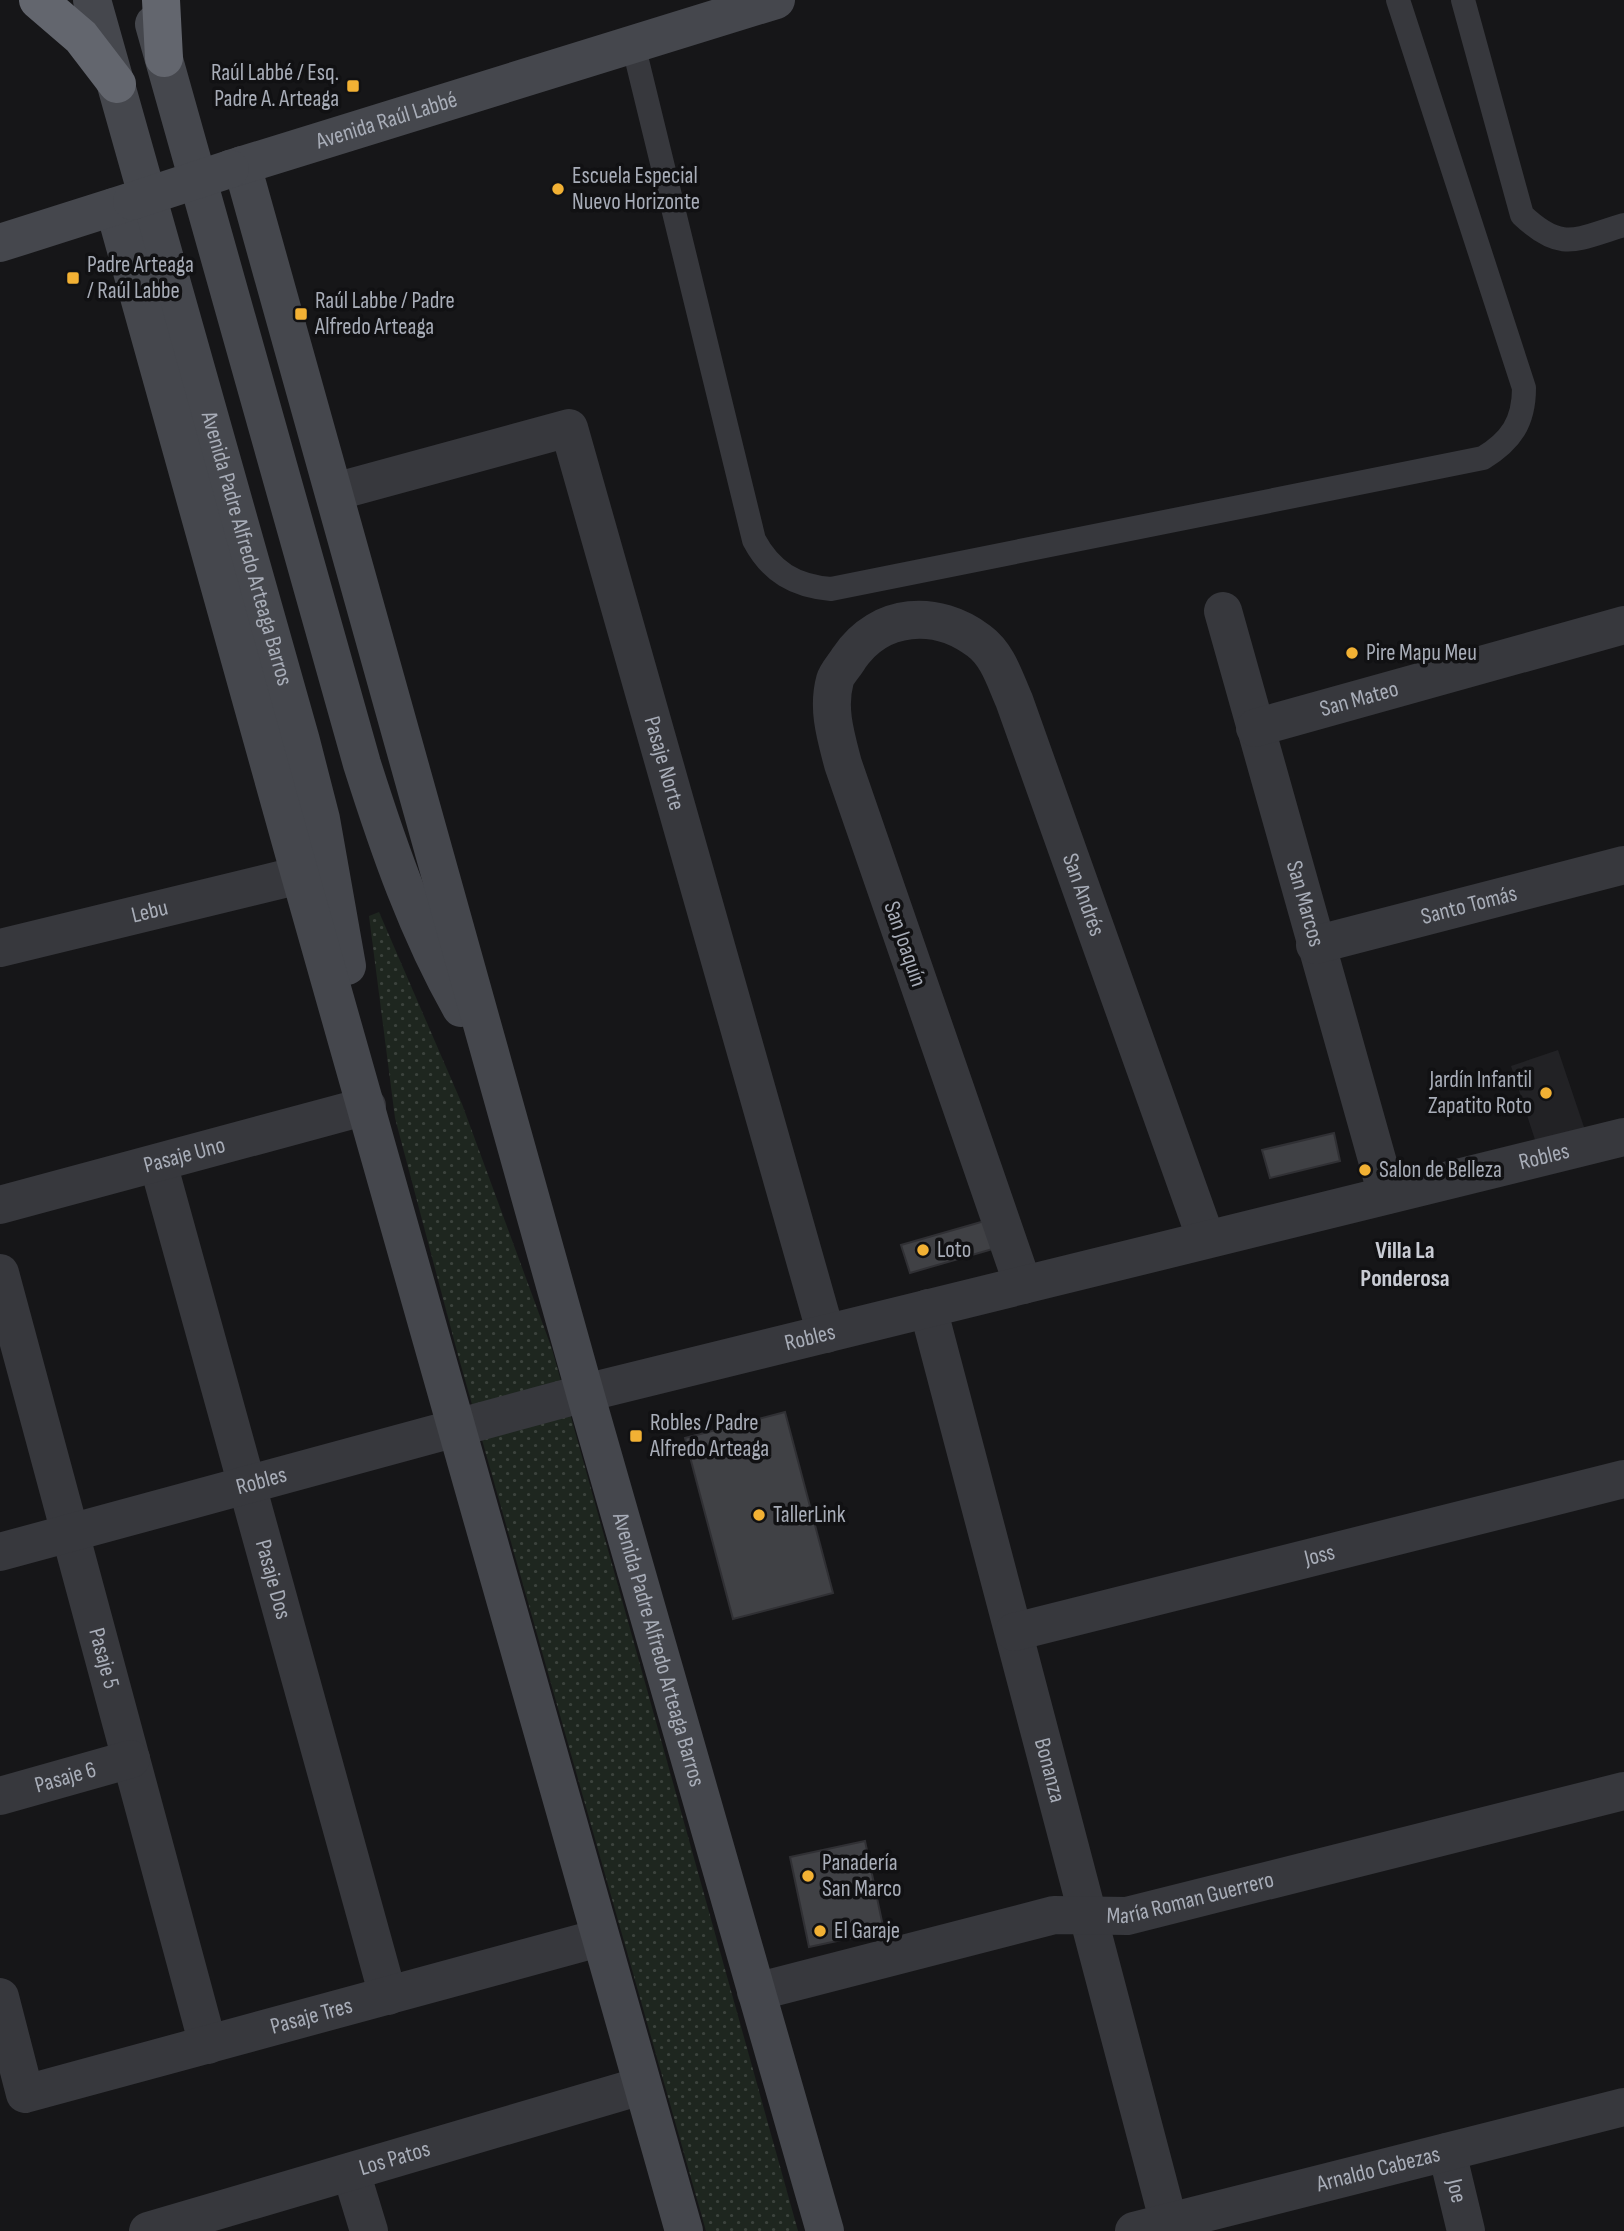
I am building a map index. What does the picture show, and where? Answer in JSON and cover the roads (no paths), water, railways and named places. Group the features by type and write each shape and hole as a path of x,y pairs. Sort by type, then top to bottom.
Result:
{"highway":[{"path":"38,0 82,37 117,84"},
{"path":"161,0 164,58"}],"main road":[{"name":"Avenida Padre Alfredo Arteaga Barros","path":"92,0 321,819 350,982 367,1106"},
{"name":"Avenida Padre Alfredo Arteaga Barros","path":"147,0 351,727 391,856 416,920 494,1067"},
{"name":"Avenida Raúl Labbé","path":"0,243 776,0"},
{"name":"Avenida Padre Alfredo Arteaga Barros","path":"236,167 334,492 585,1393 825,2231"},
{"name":"Avenida Padre Alfredo Arteaga Barros","path":"123,204 300,875 684,2231"}],"street":[{"name":"Pasaje Norte","path":"334,492 569,428 826,1334"},
{"name":"San Marcos","path":"1223,611 1387,1195"},
{"name":"San Andrés","path":"893,621 923,617 949,626 979,641 995,659 1014,700 1206,1239"},
{"name":"San Joaquín","path":"893,621 875,631 855,649 835,679 831,718 843,764 1023,1285"},
{"name":"San Mateo","path":"1255,727 1624,625"},
{"name":"Santo Tomás","path":"1315,945 1624,865"},
{"name":"Lebu","path":"0,948 300,875"},
{"name":"Pasaje Uno","path":"0,1205 367,1106"},
{"name":"Robles","path":"0,1552 585,1393 1624,1137"},
{"name":"Pasaje Dos","path":"158,1163 388,1996"},
{"name":"Pasaje 5","path":"0,1273 208,2045"},
{"name":"Bonanza","path":"928,1308 1088,1916 1158,2228"},
{"name":"Joss","path":"1014,1632 1624,1479"},
{"name":"Pasaje 6","path":"0,1796 131,1759"},
{"name":"María Roman Guerrero","path":"756,1992 1054,1915 1127,1916 1624,1791"},
{"name":"Pasaje Tres","path":"0,1997 26,2094 599,1938"},
{"name":"Los Patos","path":"148,2231 641,2086"},
{"name":"Arnaldo Cabezas","path":"1158,2228 1624,2107"},
{"name":"Joe","path":"1447,2152 1466,2231"},
{"path":"351,2172 369,2231"}],"lane":[{"path":"633,44 754,540 763,557 776,571 812,587 831,589 1474,460 1498,449 1511,437 1520,422 1524,388 1398,0"},
{"path":"1463,0 1522,215 1541,233 1563,242 1624,225"}],"place":[{"name":"Raúl Labbé / Esq. Padre A. Arteaga","path":"353,86"},
{"name":"Escuela Especial Nuevo Horizonte","path":"558,189"},
{"name":"Padre Arteaga / Raúl Labbe","path":"73,278"},
{"name":"Raúl Labbe / Padre Alfredo Arteaga","path":"301,314"},
{"name":"Pire Mapu Meu","path":"1352,653"},
{"name":"Jardín Infantil Zapatito Roto","path":"1546,1093"},
{"name":"Salon de Belleza","path":"1365,1170"},
{"name":"Loto","path":"923,1250"},
{"name":"Robles / Padre Alfredo Arteaga","path":"636,1436"},
{"name":"TallerLink","path":"759,1515"},
{"name":"Panadería San Marco","path":"808,1876"},
{"name":"El Garaje","path":"820,1931"}],"district":[{"name":"Villa La Ponderosa","path":"1405,1264"}]}
